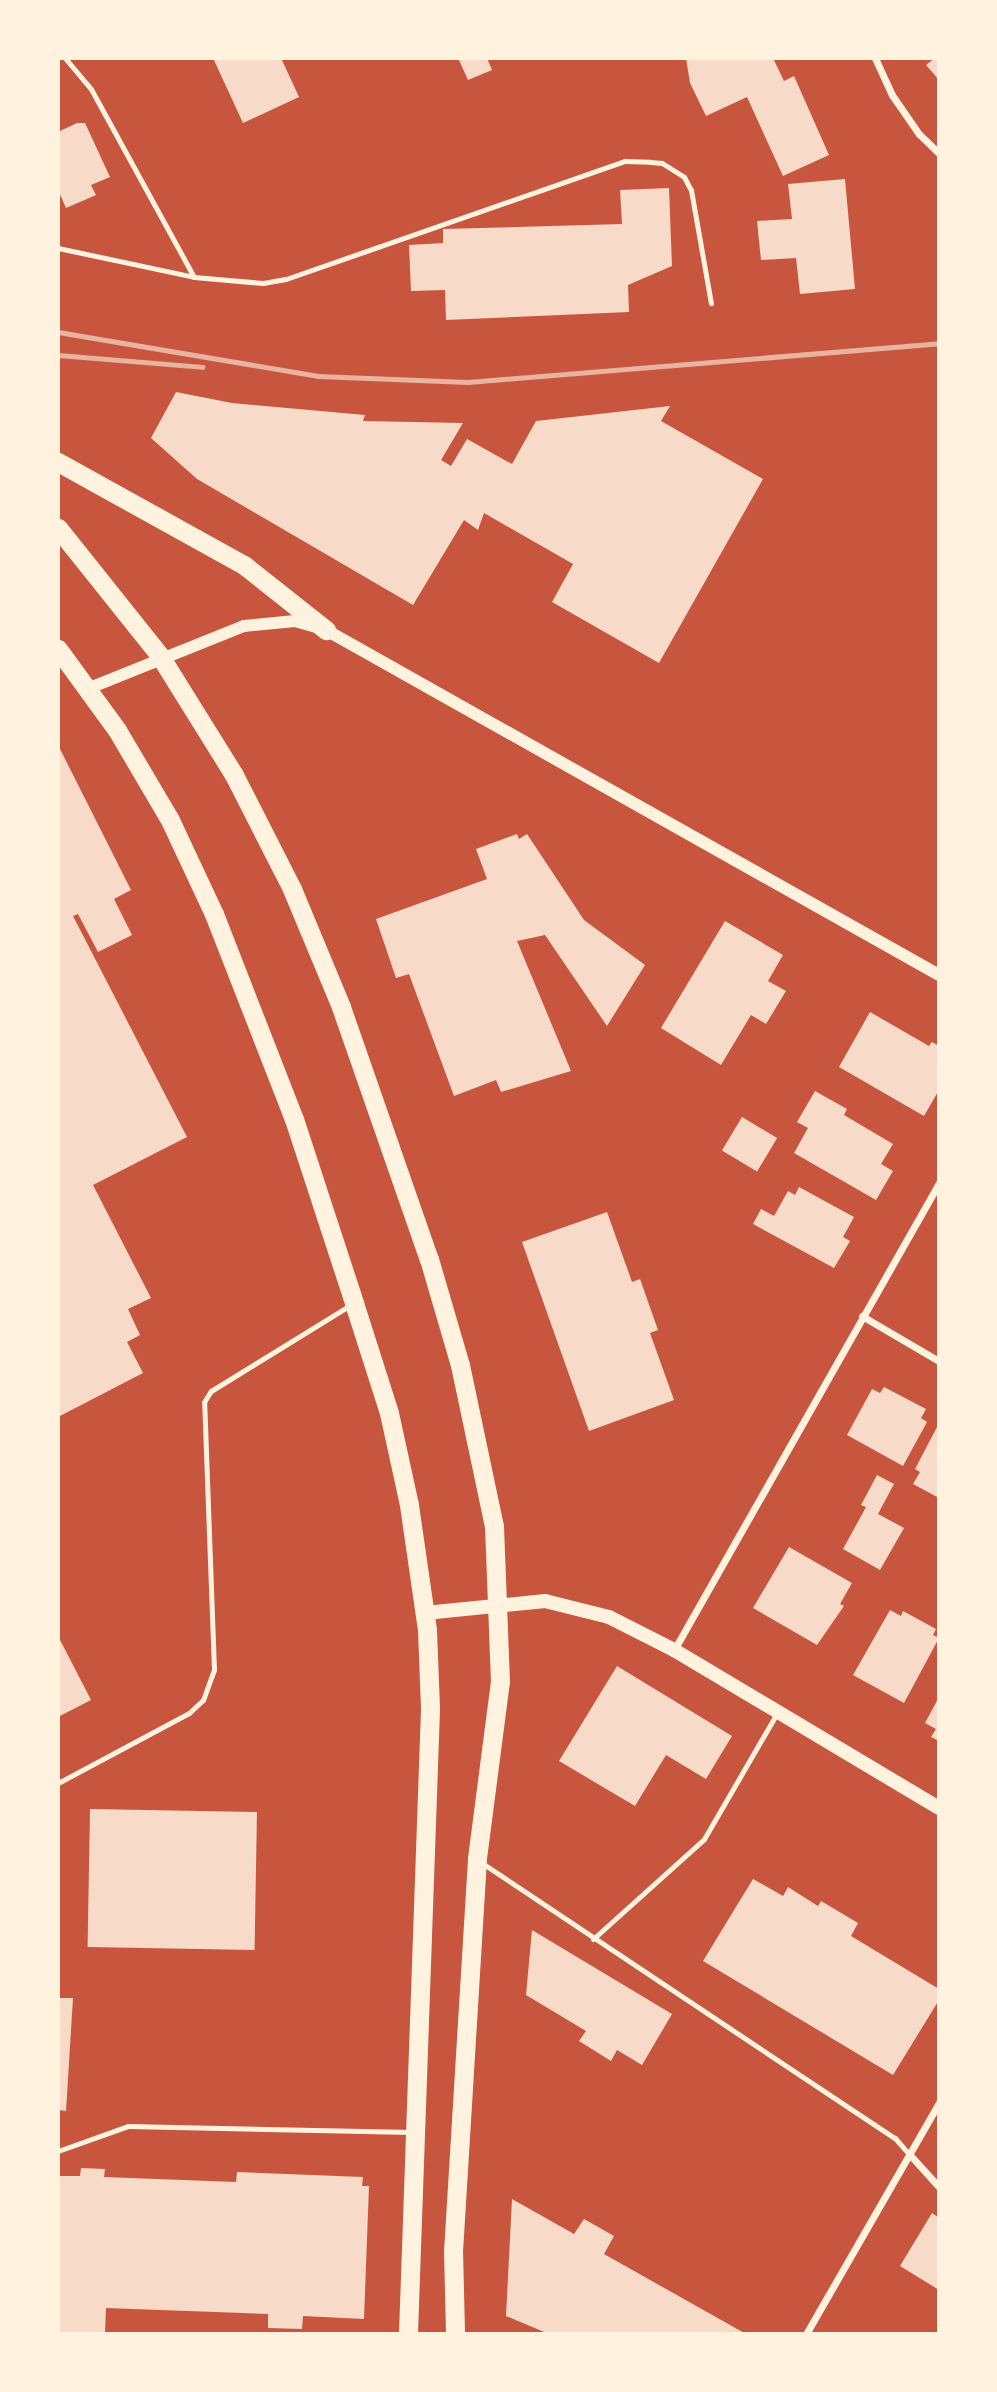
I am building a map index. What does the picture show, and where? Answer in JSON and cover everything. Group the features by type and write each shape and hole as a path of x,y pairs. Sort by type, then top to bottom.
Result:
{"highway":[{"path":"58,461 244,565 326,631"},
{"path":"58,528 160,656 246,798 292,889 345,1020 429,1259 460,1365 494,1526 500,1681 477,1859 453,2250 455,2334"},
{"path":"58,649 87,688 170,820 214,914 294,1119 389,1413 425,1613 430,1709 408,2334"}],"main road":[{"path":"425,1613 545,1601 586,1608 674,1650 939,1808"}],"street":[{"path":"875,58 892,95 919,134 939,153"},
{"path":"87,688 160,656 270,621 295,621 326,631 939,975"},
{"path":"674,1650 939,1183"},
{"path":"862,1316 939,1361"},
{"path":"806,2334 911,2156 939,2103"},
{"path":"911,2156 939,2187"}],"lane":[{"path":"65,58 91,89 194,278"},
{"path":"58,248 194,278 263,283 286,279 625,161 662,163 684,177 691,190 711,303"},
{"path":"58,1783 189,1713 203,1700 214,1670 204,1402 211,1391 354,1303"},
{"path":"593,1939 704,1839 778,1712"},
{"path":"477,1859 593,1939 895,2138 911,2156"},
{"path":"58,2151 128,2126 415,2132"}],"building":[{"path":"213,58 281,58 299,97 243,123"},
{"path":"458,58 487,58 492,70 468,80"},
{"path":"686,58 773,58 784,81 794,76 829,155 783,176 747,97 706,116 690,83"},
{"path":"939,58 939,80 926,65"},
{"path":"77,123 85,123 110,177 91,185 96,195 66,208 58,190 58,132"},
{"path":"845,179 855,289 800,294 796,258 761,260 757,221 792,219 788,184"},
{"path":"669,188 672,266 628,285 629,312 446,320 445,290 411,291 409,245 443,243 443,229 622,224 620,190"},
{"path":"176,392 232,403 365,415 363,421 463,423 441,460 451,466 467,439 512,464 536,421 670,406 661,421 763,479 659,663 552,602 573,564 484,513 478,530 464,520 413,605 197,479 151,438"},
{"path":"58,745 131,890 114,899 132,935 98,952 78,914 73,916 187,1137 93,1185 151,1298 128,1309 140,1335 127,1342 143,1373 58,1417"},
{"path":"517,834 519,839 527,834 584,920 645,965 607,1026 545,935 517,941 571,1071 501,1092 496,1080 454,1096 409,974 396,978 376,919 487,879 476,849"},
{"path":"725,921 783,955 768,981 786,991 766,1024 751,1015 721,1065 661,1028"},
{"path":"870,1012 929,1046 932,1042 939,1046 939,1090 924,1116 839,1067"},
{"path":"815,1091 847,1109 844,1115 893,1144 881,1164 893,1171 876,1200 794,1153 808,1128 797,1122"},
{"path":"742,1117 777,1138 757,1172 722,1150"},
{"path":"799,1187 854,1217 843,1237 850,1241 834,1268 753,1224 761,1209 774,1216 788,1191 795,1195"},
{"path":"607,1212 632,1282 640,1279 658,1330 650,1333 674,1400 589,1431 522,1242"},
{"path":"884,1387 926,1409 921,1418 927,1422 903,1466 847,1435 872,1389 880,1393"},
{"path":"937,1427 939,1498 913,1484 920,1472 915,1469"},
{"path":"877,1475 894,1484 878,1514 904,1528 880,1570 843,1549 866,1507 861,1505"},
{"path":"789,1547 852,1583 840,1604 844,1606 817,1645 753,1608"},
{"path":"890,1610 901,1616 903,1611 936,1629 933,1635 939,1638 904,1703 853,1675"},
{"path":"58,1636 91,1700 58,1717"},
{"path":"617,1666 732,1736 706,1779 666,1755 635,1806 559,1761"},
{"path":"939,1697 939,1741 931,1737 936,1729 925,1723"},
{"path":"90,1809 257,1812 255,1950 88,1947"},
{"path":"753,1879 783,1896 788,1887 818,1906 821,1901 858,1923 851,1936 939,1989 939,2000 893,2075 703,1961"},
{"path":"532,1930 672,2014 642,2065 617,2050 611,2061 579,2041 586,2031 526,1995"},
{"path":"58,1998 73,1998 66,2111 58,2110"},
{"path":"81,2168 105,2169 104,2177 236,2182 237,2172 363,2177 362,2186 369,2186 364,2319 303,2316 302,2329 268,2328 268,2314 106,2308 105,2334 58,2334 58,2176 80,2176"},
{"path":"512,2199 574,2234 584,2219 614,2236 604,2254 746,2334 549,2334 506,2316"},
{"path":"932,2213 939,2218 939,2290 900,2266"}],"railway":[{"path":"58,332 318,376 468,382 939,343"},
{"path":"58,355 203,367"}]}
